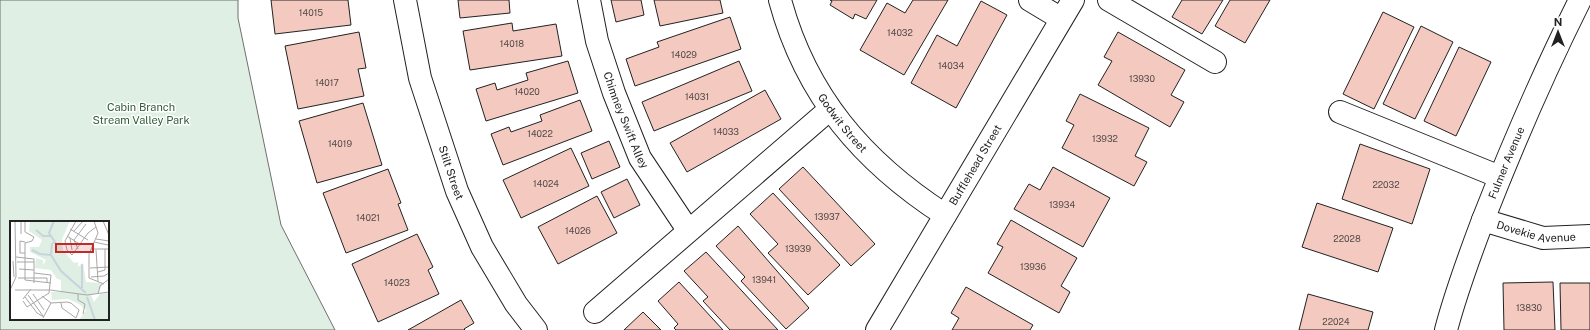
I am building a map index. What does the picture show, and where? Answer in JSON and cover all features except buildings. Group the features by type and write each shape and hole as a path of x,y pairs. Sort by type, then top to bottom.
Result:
{"street":[{"name":"Stilt Street","path":"405,0 420,78 457,191 482,247 516,304 536,330"},
{"name":"Chimney Swift Alley","path":"588,0 598,41 612,86 640,158 688,230"},
{"name":"Godwit Street","path":"780,0 801,59 829,110 859,146 885,172 912,195 945,216"},
{"path":"1030,0 1060,18"},
{"name":"Bufflehead Street","path":"877,330 1060,18 1073,0"},
{"path":"1109,0 1215,62"},
{"name":"Fulmer Avenue","path":"1446,330 1456,290 1500,176 1560,40 1580,0"},
{"path":"595,312 688,230 829,110"},
{"path":"1340,112 1500,176"},
{"name":"Dovekie Avenue","path":"1483,220 1543,238 1590,236"}],"green space":[{"name":"Cabin Branch Stream Valley Park","path":"0,0 238,0 238,18 281,225 335,330 0,330"}]}
